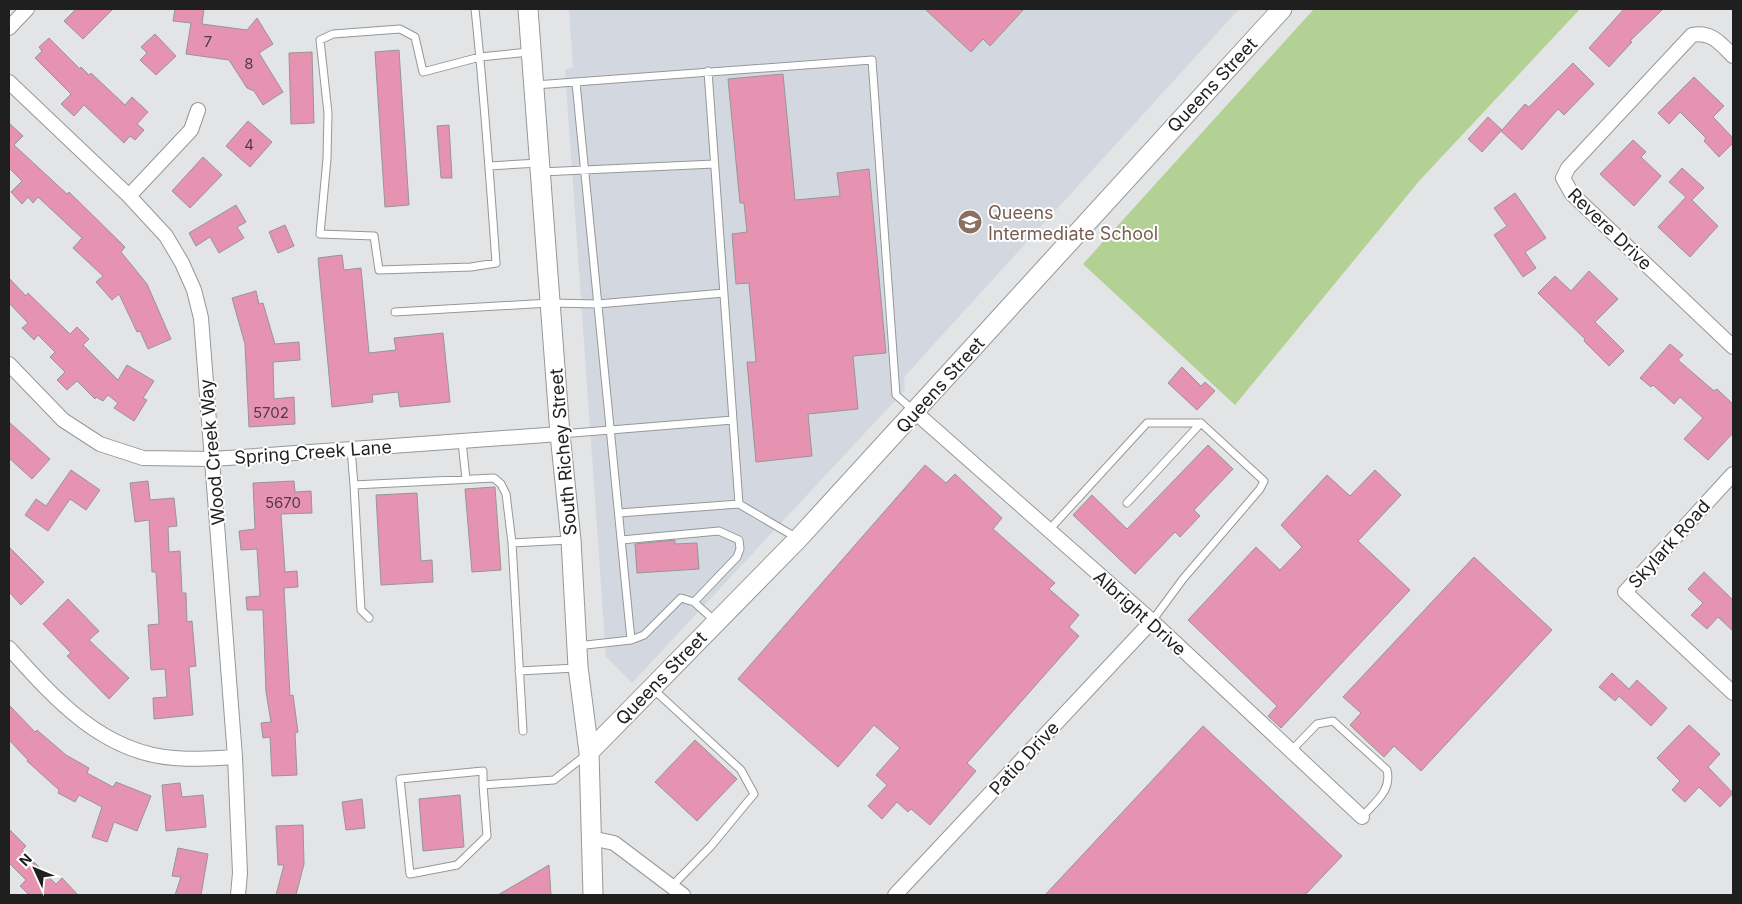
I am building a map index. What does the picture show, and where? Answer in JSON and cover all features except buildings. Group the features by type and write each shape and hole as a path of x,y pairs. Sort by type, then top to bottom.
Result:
{"street":[{"path":"9,28 27,9"},
{"name":"South Richey Street","path":"528,9 560,434 570,540 578,668 589,752 593,895"},
{"name":"Queens Street","path":"589,752 798,539 1282,9"},
{"name":"Revere Drive","path":"1733,56 1712,36 1703,33 1692,35 1568,168 1563,178 1572,194 1733,346"},
{"name":"Wood Creek Way","path":"9,82 129,196 166,236 182,263 194,290 201,318 235,757 240,873 238,895"},
{"path":"129,196 191,130 198,110"},
{"name":"Spring Creek Lane","path":"9,364 63,420 100,444 143,458 213,459 560,434"},
{"name":"Albright Drive","path":"915,412 1048,532 1152,621 1362,817"},
{"name":"Skylark Road","path":"1733,474 1625,592 1733,693"},
{"name":"Patio Drive","path":"895,895 1152,621"},
{"path":"9,648 50,693 74,715 101,734 145,752 172,758 235,757"},
{"path":"591,838 614,842 677,891"}],"lane":[{"path":"475,9 480,57 496,263 471,266 379,270 374,236 320,234 327,159 328,114 320,40 333,34 400,29 415,37 423,72 480,57 532,52"},
{"path":"535,85 872,60 896,395 915,412"},
{"path":"708,71 738,504"},
{"path":"576,83 631,640"},
{"path":"489,166 585,170 714,164"},
{"path":"395,312 550,303 598,304 724,293"},
{"path":"560,434 733,420"},
{"path":"1048,532 1147,423 1200,423 1264,481 1260,489 1183,579 1152,621"},
{"path":"1128,503 1200,423"},
{"path":"462,442 466,479"},
{"path":"351,450 361,610 369,618"},
{"path":"354,485 494,478 501,484 506,494 512,543 523,731"},
{"path":"619,513 738,504 798,539"},
{"path":"622,540 720,531 739,540 740,549 737,557 694,602"},
{"path":"512,543 570,540"},
{"path":"577,646 631,640 644,635 681,598 694,602 716,622"},
{"path":"519,671 578,668"},
{"path":"652,688 741,770 754,794 677,891"},
{"path":"1291,751 1317,724 1333,721 1388,770 1390,781 1385,790 1362,817"},
{"path":"483,785 554,780 589,752"},
{"path":"483,771 483,785 487,836 457,866 410,874 400,778 483,771"}],"shaded area":[{"path":"569,9 1239,9 904,377 905,390 632,683 606,657 565,70 573,67"}],"green space":[{"path":"1314,9 1580,9 1420,180 1235,405 1083,264"}],"place":[{"name":"Queens Intermediate School","path":"970,222"}]}
